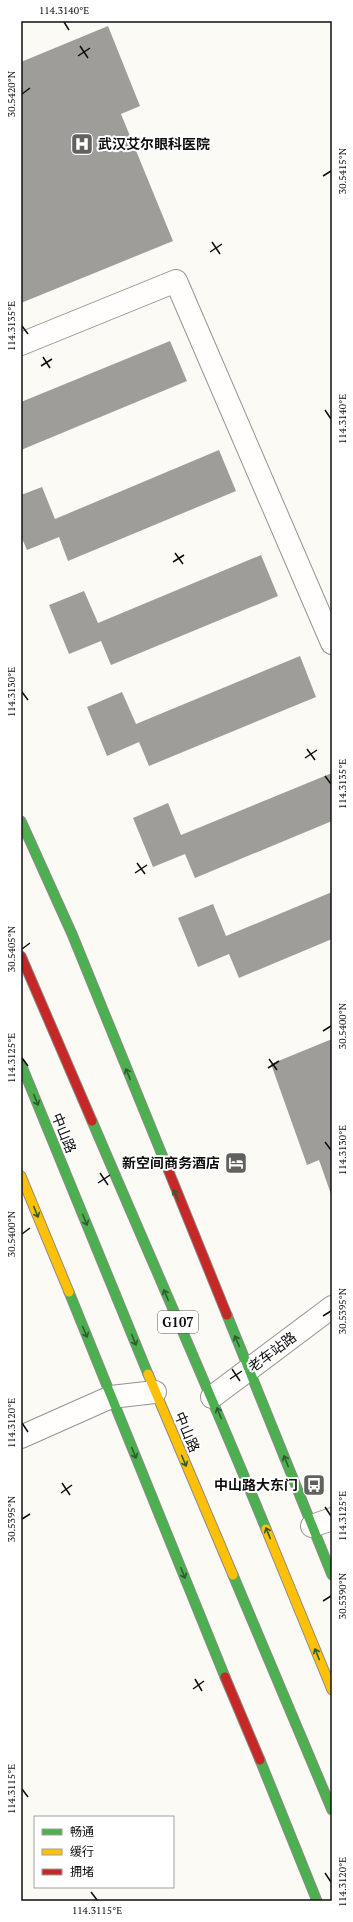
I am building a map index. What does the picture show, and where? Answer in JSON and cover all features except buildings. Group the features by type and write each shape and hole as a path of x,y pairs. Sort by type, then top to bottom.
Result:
{"main road":[{"path":"21,821 72,934 190,1229 249,1370 322,1522 332,1575"},
{"name":"G107","path":"21,956 176,1318 212,1397 332,1690"},
{"name":"中山路","path":"21,1064 155,1392 332,1810"},
{"path":"21,1176 317,1901"}],"street":[{"path":"21,344 176,281 332,643"},
{"name":"老车站路","path":"212,1397 332,1307"},
{"path":"21,1437 111,1397 155,1392"}],"traffic: fast":[{"path":"21,821 72,934 165,1162"},
{"path":"21,1064 148,1374"},
{"path":"92,1121 266,1529"},
{"path":"69,1292 225,1677"},
{"path":"227,1315 332,1575"},
{"path":"233,1575 332,1810"},
{"path":"260,1760 317,1901"}],"traffic: slow":[{"path":"21,1176 69,1292"},
{"path":"148,1374 233,1575"},
{"path":"266,1529 332,1690"}],"traffic: jam":[{"path":"21,956 92,1121"},
{"path":"165,1162 227,1315"},
{"path":"225,1677 260,1760"}],"place":[{"name":"武汉艾尔眼科医院","path":"82,144"},
{"name":"新空间商务酒店","path":"236,1163"},
{"name":"中山路大东门","path":"314,1485"}]}
